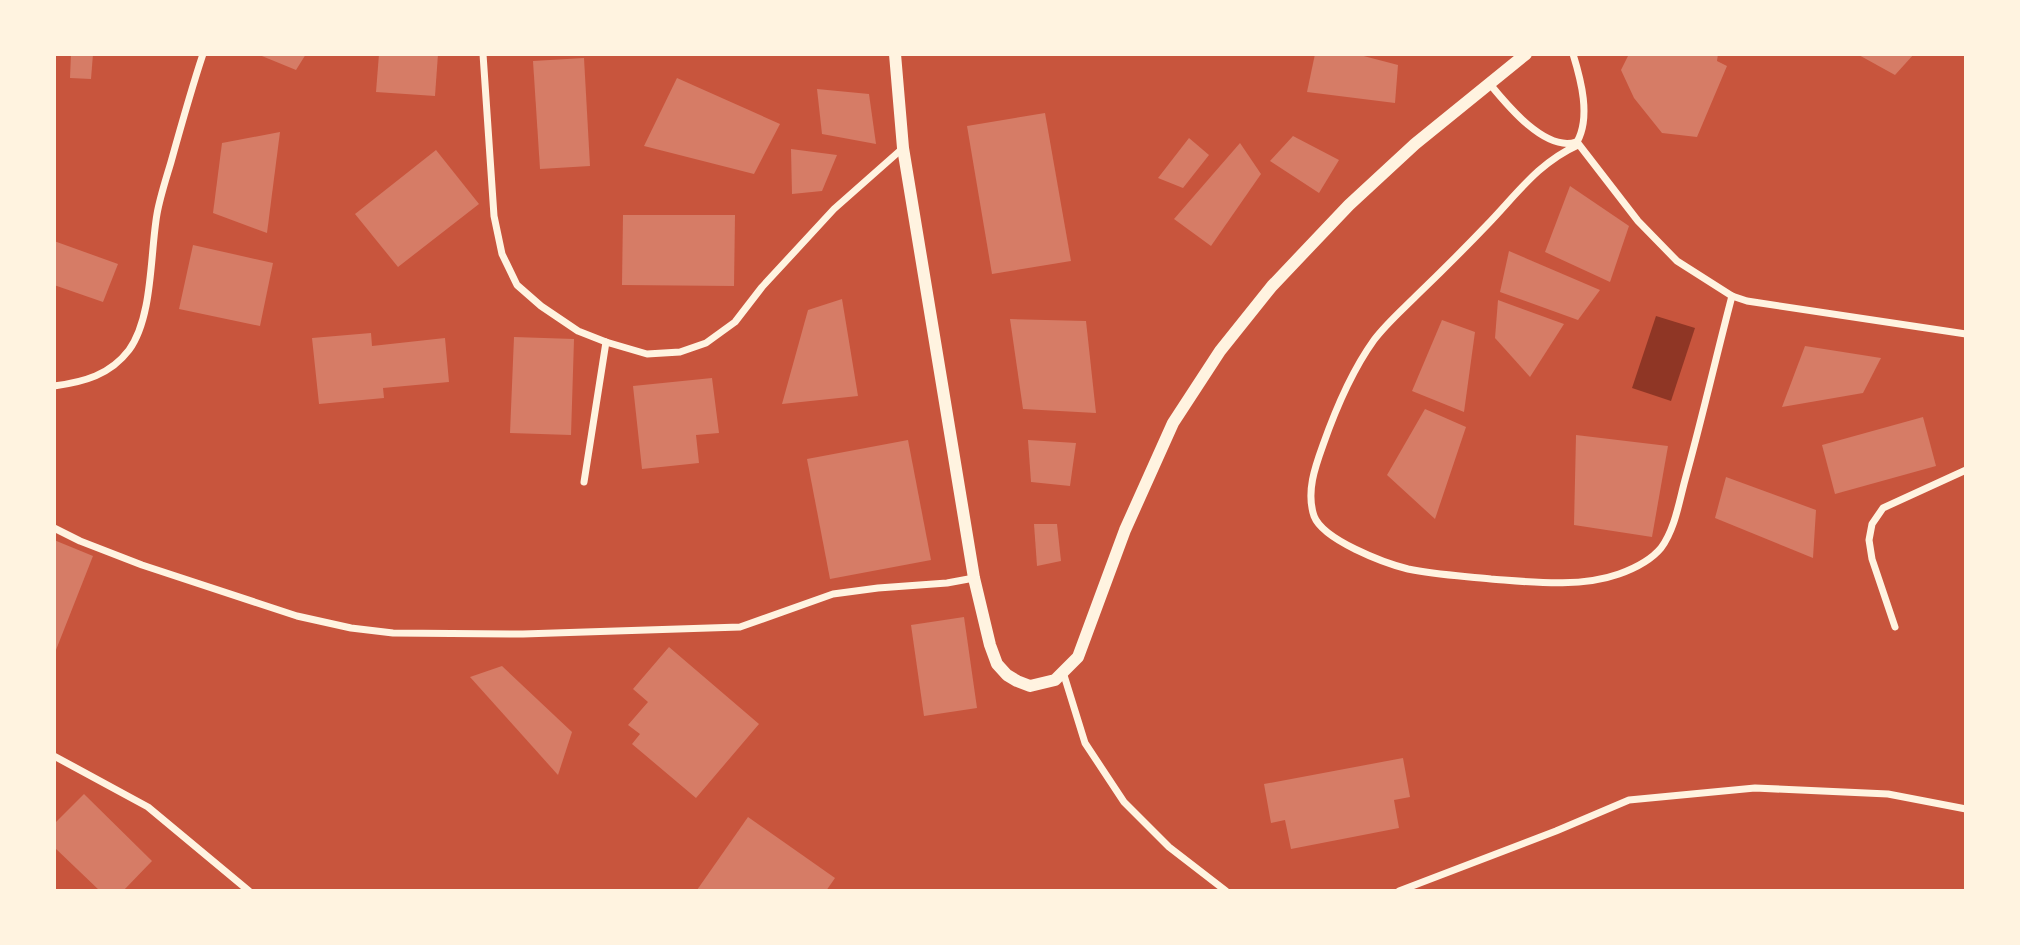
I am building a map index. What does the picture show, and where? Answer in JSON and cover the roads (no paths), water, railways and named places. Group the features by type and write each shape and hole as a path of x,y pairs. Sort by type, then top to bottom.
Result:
{"street":[{"path":"54,386 99,376 130,349 142,324 149,288 157,213 203,54"},
{"path":"483,54 494,216 502,254 517,285 541,306 578,331 647,354 680,352 706,343 735,322 834,209 903,148"},
{"path":"895,54 903,148 974,578 997,664 1007,675 1030,686 1055,680 1078,657 1125,530 1173,423 1220,351 1272,286 1349,205 1415,144 1526,54"},
{"path":"1573,54 1583,88 1583,117 1578,143 1559,154 1519,189 1374,340 1348,382 1318,460 1311,497 1314,516 1321,528 1333,538 1362,552 1405,568 1439,574 1545,583 1618,575 1644,562 1661,548 1673,524 1697,439 1731,296"},
{"path":"1489,83 1528,125 1545,136 1568,145 1578,143"},
{"path":"1578,143 1639,221 1677,261 1731,296 1747,301 1966,334"},
{"path":"584,482 606,342"},
{"path":"1895,626 1872,559 1869,540 1872,524 1883,509 1966,470"},
{"path":"54,528 142,565 284,612 351,628 393,632 523,634 740,626 833,594 974,578"},
{"path":"1063,671 1085,743 1124,802 1169,847 1226,891"},
{"path":"54,756 148,807 249,891"},
{"path":"1399,891 1629,800 1755,788 1888,794 1966,809"}]}
